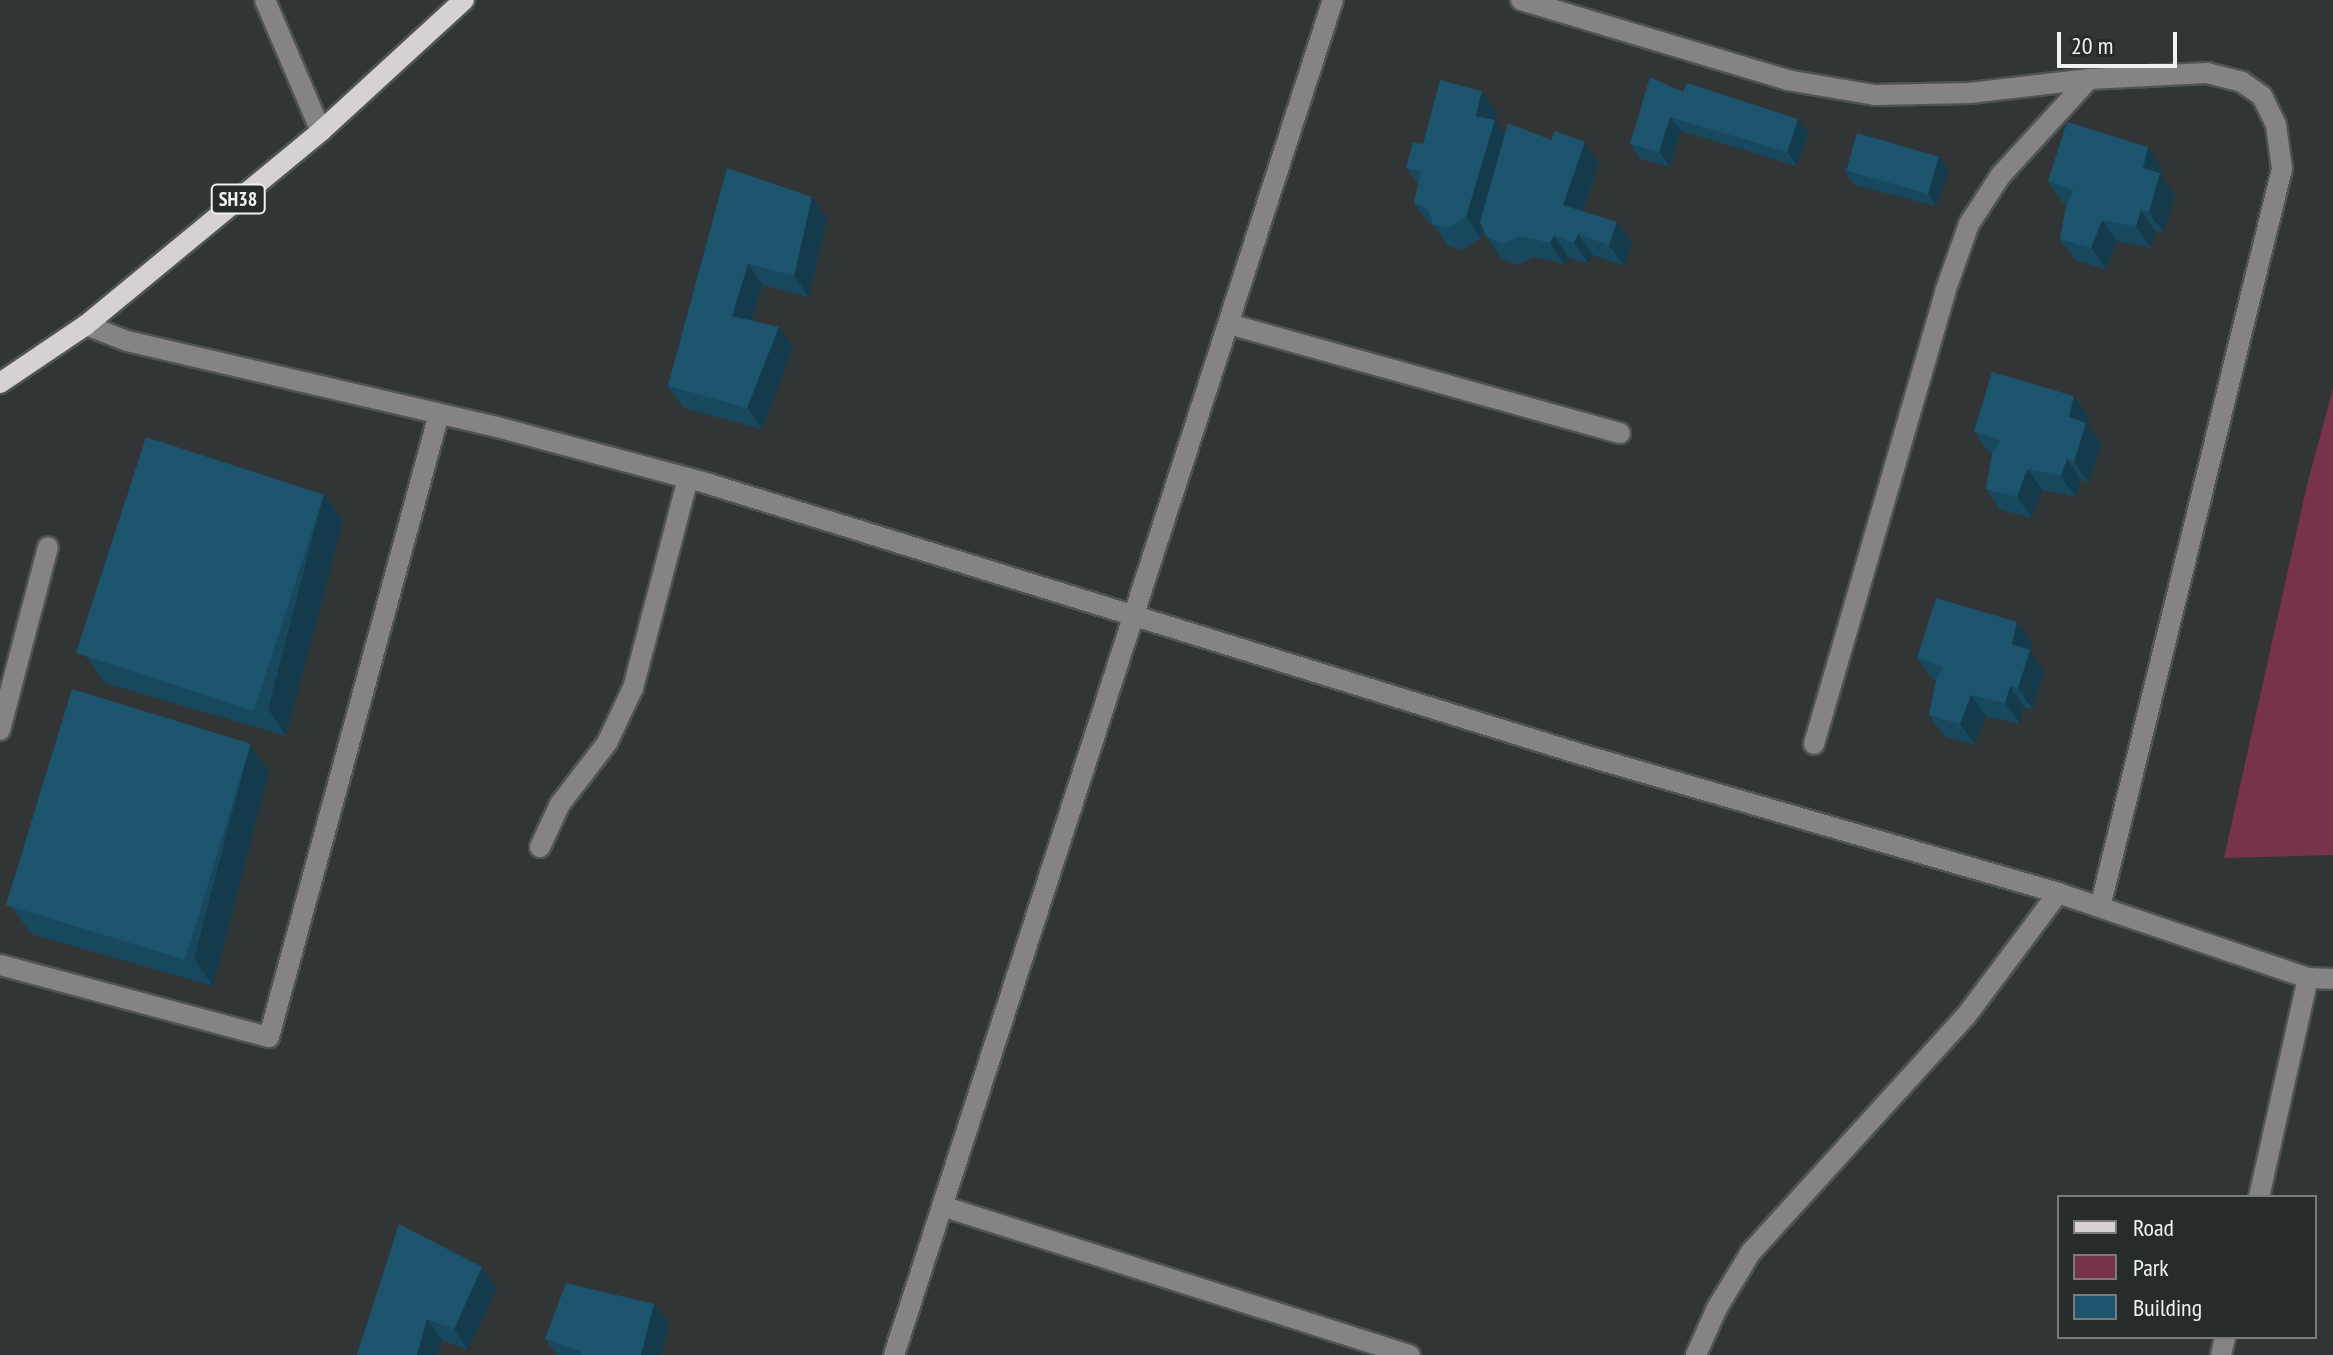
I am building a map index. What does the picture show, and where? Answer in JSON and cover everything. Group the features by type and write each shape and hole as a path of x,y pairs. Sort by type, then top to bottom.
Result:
{"main road":[{"name":"SH38","path":"0,383 86,325 321,131 464,0"}],"street":[{"path":"265,0 321,131"},
{"path":"894,1355 1333,0"},
{"path":"1521,0 1787,80 1875,95 1970,93 2089,79 2207,73 2242,82 2262,96 2276,125 2282,169 2100,907"},
{"path":"1814,744 1945,292 1969,224 2001,175 2089,79"},
{"path":"1229,324 1620,433"},
{"path":"86,325 127,341 439,414 688,479 1595,758 2058,893 2308,978 2333,979"},
{"path":"0,965 269,1037 439,414"},
{"path":"540,847 560,804 607,743 633,688 688,479"},
{"path":"0,730 48,547"},
{"path":"1696,1355 1717,1308 1751,1252 1966,1016 2058,893"},
{"path":"2259,1195 2308,978"},
{"path":"942,1206 1410,1355"}],"green space":[{"path":"2333,388 2333,855 2224,858 2307,485"}],"building":[{"path":"1650,77 1683,92 1687,83 1798,119 1787,152 1670,117 1659,152 1630,144"},
{"path":"1440,80 1482,91 1476,116 1495,120 1466,217 1447,228 1433,224 1427,208 1414,203 1421,171 1406,168 1413,142 1423,144"},
{"path":"2067,122 2148,147 2143,168 2160,173 2149,212 2141,210 2136,227 2102,220 2091,248 2060,239 2066,206 2074,191 2048,181"},
{"path":"1508,123 1551,140 1555,131 1585,142 1563,205 1617,222 1609,245 1578,234 1574,243 1554,236 1550,243 1520,236 1502,244 1486,236 1480,222"},
{"path":"1857,133 1939,156 1928,194 1846,170"},
{"path":"727,168 812,197 794,276 748,264 732,316 779,327 747,408 668,386"},
{"path":"1992,372 2074,396 2069,417 2086,423 2074,462 2067,459 2061,476 2027,469 2017,497 1986,489 1992,454 2000,440 1974,431"},
{"path":"146,437 324,495 254,711 76,653"},
{"path":"1936,598 2017,622 2012,644 2030,650 2018,688 2010,686 2005,703 1971,695 1960,724 1929,715 1936,681 1943,667 1917,658"},
{"path":"72,689 251,744 185,960 6,905"},
{"path":"399,1224 482,1267 454,1329 427,1319 417,1355 357,1355"},
{"path":"566,1283 654,1304 641,1355 581,1355 582,1352 545,1339"}]}
